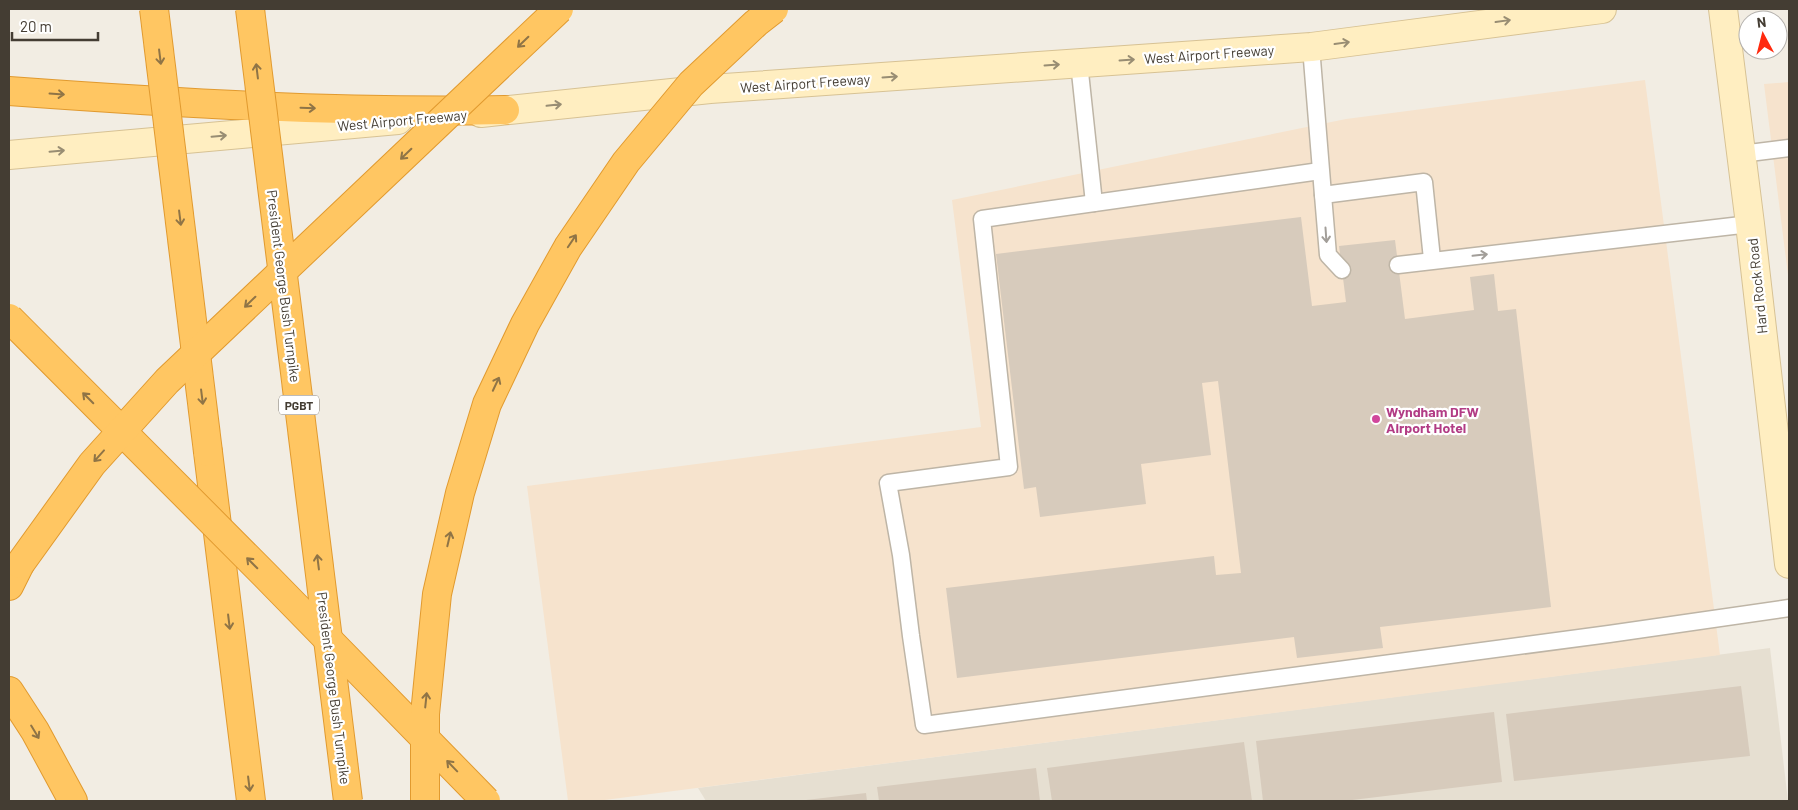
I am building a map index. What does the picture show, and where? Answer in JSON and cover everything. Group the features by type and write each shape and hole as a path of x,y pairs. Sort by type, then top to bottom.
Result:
{"highway":[{"path":"154,9 251,801"},
{"name":"President George Bush Turnpike","path":"250,9 348,801"},
{"path":"9,586 20,564 92,464 167,381 559,9"},
{"path":"425,801 425,714 437,594 460,493 487,404 525,324 563,256 626,162 691,84 756,23 774,9"},
{"path":"9,91 172,102 418,112 505,110"},
{"path":"9,318 265,575 486,801"},
{"path":"9,691 35,731 73,801"}],"main road":[{"name":"West Airport Freeway","path":"9,155 710,90 1310,47 1602,9"},
{"name":"Hard Rock Road","path":"1723,9 1750,224 1781,435 1789,564"}],"lane":[{"path":"1310,47 1328,256 1342,270"},
{"path":"1079,63 1094,203"},
{"path":"1741,154 1789,148"},
{"path":"1320,172 982,219 1008,467 888,483 901,555 910,636 924,725 1789,608"},
{"path":"1323,195 1424,182 1432,260"},
{"path":"1398,264 1750,224"}],"shaded area":[{"path":"1645,80 1720,655 597,801 568,801 527,486 981,427 952,200 1346,119"},
{"path":"1789,82 1789,283 1764,84"},
{"path":"1770,648 1788,801 706,801 698,788"}],"building":[{"name":"Wyndham DFW Airport Hotel","path":"1301,217 1312,306 1346,302 1339,246 1395,240 1405,319 1474,310 1470,277 1494,274 1498,311 1516,309 1551,607 1380,627 1383,648 1297,658 1294,637 957,678 946,588 1214,556 1216,575 1241,573 1218,381 1202,383 1211,455 1141,464 1146,504 1040,517 1036,487 1024,489 996,254"},
{"path":"1741,686 1750,756 1514,781 1506,714"},
{"path":"1494,712 1502,782 1344,801 1263,801 1256,741"},
{"path":"1244,742 1252,801 1052,801 1047,768"},
{"path":"1036,768 1040,801 879,801 877,787"},
{"path":"866,793 867,801 806,801 806,800"}],"place":[{"name":"Wyndham DFW Airport Hotel","path":"1376,419"}]}
